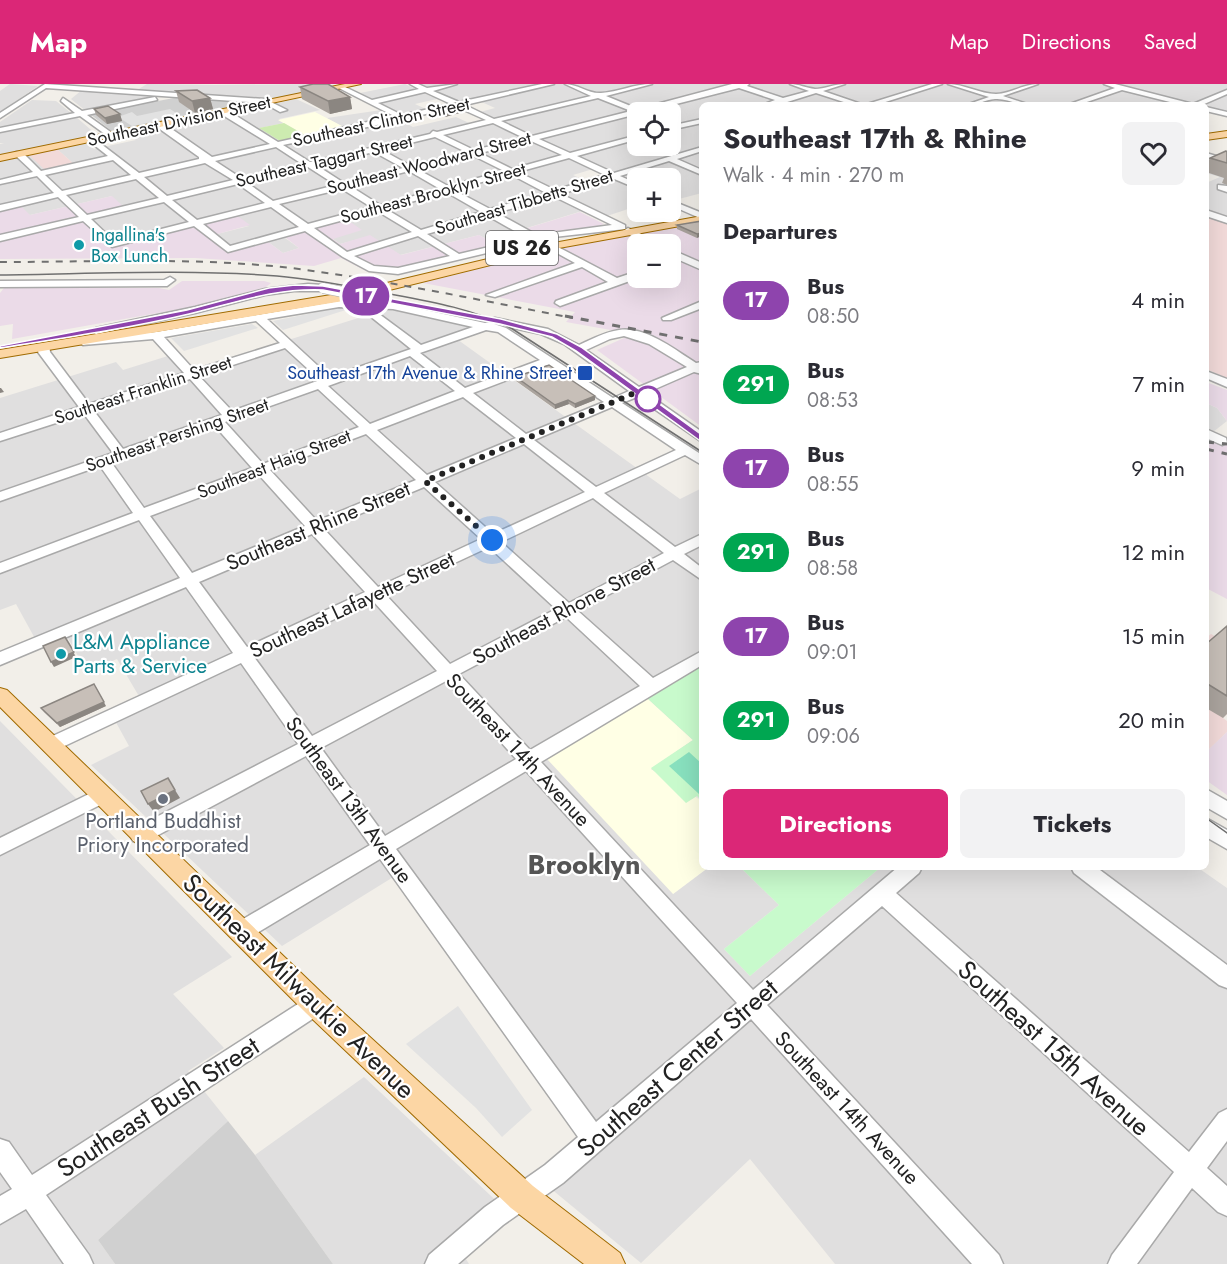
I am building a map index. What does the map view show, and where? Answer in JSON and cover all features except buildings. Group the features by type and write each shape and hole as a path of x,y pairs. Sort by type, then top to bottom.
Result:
{"main road":[{"name":"Southeast Division Street","path":"0,158 357,84"},
{"path":"1209,135 1224,134"},
{"name":"US 26","path":"0,346 325,295 625,229 699,216"},
{"name":"US 26","path":"0,354 349,296 625,229"},
{"name":"Southeast Milwaukie Avenue","path":"0,695 315,1004 522,1197 609,1264"}],"street":[{"path":"127,91 140,84"},
{"path":"412,84 627,182"},
{"path":"371,102 454,84"},
{"name":"Southeast Clinton Street","path":"0,208 551,84"},
{"path":"568,84 627,107"},
{"name":"Southeast Taggart Street","path":"0,239 239,180 649,84"},
{"path":"793,84 851,102"},
{"path":"776,102 842,84"},
{"path":"878,102 939,84"},
{"path":"951,84 1015,102"},
{"path":"979,102 1035,84"},
{"path":"1107,84 1178,102"},
{"path":"1079,102 1131,84"},
{"path":"1,115 44,85 269,102 283,110"},
{"path":"739,85 788,102"},
{"name":"Southeast Woodward Street","path":"672,102 739,85"},
{"path":"341,87 416,124"},
{"path":"63,100 79,88"},
{"path":"499,88 525,99"},
{"path":"1203,102 1227,92"},
{"path":"0,129 173,95"},
{"path":"29,97 40,98"},
{"path":"1209,106 1227,98"},
{"path":"51,99 63,100 109,135"},
{"path":"1087,99 1098,102"},
{"path":"535,103 562,114"},
{"path":"1209,108 1227,114"},
{"path":"224,112 458,256"},
{"name":"Southeast Woodward Street","path":"85,218 112,244 627,114"},
{"path":"572,118 585,124"},
{"path":"681,126 699,122"},
{"path":"160,125 346,255 363,265 382,271 407,270 535,238 590,229 625,229"},
{"path":"425,129 635,234"},
{"path":"341,130 352,136"},
{"path":"92,139 195,223"},
{"name":"Southeast Brooklyn Street","path":"195,223 228,249 627,140"},
{"path":"362,142 535,238"},
{"name":"Southeast Tibbetts Street","path":"346,255 699,150"},
{"path":"19,154 85,218"},
{"path":"1209,156 1227,161"},
{"path":"0,182 114,157"},
{"path":"670,159 699,172"},
{"path":"681,207 699,215"},
{"path":"1209,214 1227,220"},
{"path":"0,239 8,249"},
{"path":"558,250 614,282"},
{"path":"683,258 699,266"},
{"path":"490,295 583,264"},
{"path":"560,303 627,278"},
{"path":"0,284 167,283 170,279"},
{"path":"96,331 188,312 269,291 295,287 323,288 489,325 502,330 699,459"},
{"path":"369,300 365,308 369,312 462,392 699,573"},
{"path":"51,345 156,335 369,300 536,329 555,335 579,349 699,436"},
{"path":"667,318 699,305"},
{"path":"259,318 287,344 367,429 652,687"},
{"name":"Southeast Pershing Street","path":"0,497 489,325"},
{"path":"579,349 619,334 628,334 648,340 699,367"},
{"name":"Southeast 14th Avenue","path":"156,335 192,375 261,469 990,1264"},
{"name":"Southeast Franklin Street","path":"0,437 287,344"},
{"name":"Southeast 13th Avenue","path":"51,345 44,352 86,409 143,514 594,1139"},
{"name":"Southeast Haig Street","path":"0,568 549,360"},
{"name":"Southeast Rhine Street","path":"0,659 611,402 699,368"},
{"path":"1209,375 1227,383"},
{"path":"1209,435 1222,441"},
{"name":"Southeast Lafayette Street","path":"50,745 686,450"},
{"name":"Southeast Rhone Street","path":"141,835 699,540"},
{"path":"240,932 699,659"},
{"path":"0,848 101,796"},
{"path":"1209,799 1227,811"},
{"path":"1209,828 1227,841"},
{"name":"Southeast Center Street","path":"438,1264 494,1216 522,1197 594,1139 909,870"},
{"path":"1085,870 1227,978"},
{"name":"Southeast 15th Avenue","path":"882,893 1227,1203"},
{"name":"Southeast Bush Street","path":"0,1211 315,1004"},
{"path":"1121,1264 1227,1121"},
{"path":"0,1151 80,1264"}],"shaded area":[{"path":"10,84 38,86 0,112 0,91"},
{"path":"147,84 319,84 310,91 275,99 137,90"},
{"path":"405,84 437,99 415,104 428,110 396,118 413,127 456,117 478,127 492,124 593,169 573,175 594,185 613,179 627,186 627,209 607,216 592,208 488,240 479,235 400,255 370,236 340,244 333,239 281,235 299,248 283,253 264,239 229,248 213,235 249,226 114,242 88,218 112,196 30,215 0,208 0,161 29,155 74,164 57,149 87,142 94,149 136,140 128,134 296,99 320,110 279,119 284,123 260,128 280,141 341,126 327,118 388,109 360,93"},
{"path":"420,84 788,84 845,102 699,102 699,194 681,198 681,168 627,168 627,178 480,112 495,108 475,99 461,102"},
{"path":"801,84 1227,84 1227,112 1209,107 1209,102 859,102"},
{"path":"82,90 163,96 86,111 71,99"},
{"path":"179,97 258,102 113,132 90,114"},
{"path":"32,100 56,101 71,113 0,127 0,122"},
{"path":"170,109 181,116 132,126 118,117 132,112 137,116"},
{"path":"315,112 342,126 305,135 278,120"},
{"path":"76,117 97,135 0,155 0,144 4,143 0,143 0,132"},
{"path":"57,149 74,164 45,170 29,155"},
{"path":"1227,163 1227,217 1209,212 1209,182 1220,177 1209,174 1209,166"},
{"path":"112,196 126,209 89,218 114,242 232,212 250,225 214,235 229,248 264,239 283,253 299,248 281,234 343,217 362,230 333,239 340,244 370,235 401,255 479,235 488,240 580,212 604,224 400,274 368,272 341,258 314,266 195,258 0,259 0,208 19,204 30,215"},
{"path":"1209,218 1227,224 1227,378 1209,370"},
{"path":"699,223 699,425 597,350 633,334 566,322 575,312 423,283 564,247 627,236 627,288 681,288 681,234 636,234"},
{"path":"182,281 264,281 271,283 266,287 186,308 12,339 13,324 0,326 0,293 4,288 159,288 169,290"},
{"path":"348,306 352,308 283,330 273,321"},
{"path":"387,309 471,326 472,328 454,337 680,499 699,490 699,689 673,894 705,870 743,870 779,905 724,949 750,976 877,870 1201,870 1227,888 1227,1264 835,1264 750,1159 641,1263 544,1183 594,1136 403,871 282,946 91,765 129,746 113,717 143,703 117,659 87,672 65,633 38,644 16,604 0,610 0,398 116,362 123,370 171,355 191,376 285,341"},
{"path":"252,324 258,328 184,351 171,338"},
{"path":"1209,383 1227,390 1227,421 1217,408 1209,404"},
{"path":"1209,404 1217,408 1227,421 1213,432 1209,430"},
{"path":"1209,438 1216,441 1227,440 1227,599 1209,590"},
{"path":"1211,634 1227,643 1227,714 1223,718 1227,721 1227,732 1209,749 1209,636"},
{"path":"647,698 693,740 651,769 699,799 699,870 705,870 673,894 547,759"},
{"path":"0,721 232,957 173,994 224,1048 188,1071 228,1121 98,1240 115,1264 0,1264"},
{"path":"1227,732 1227,795 1209,782 1209,749"},
{"path":"458,1006 532,1110 502,1137 476,1108 406,1044"},
{"path":"364,1077 506,1210 460,1249 469,1264 333,1264 255,1155"},
{"path":"228,1121 333,1264 115,1264 98,1240"}],"green space":[{"path":"284,123 305,135 280,141 259,128"},
{"path":"699,667 699,798 697,796 686,803 651,768 693,740 647,698"},
{"path":"689,752 699,761 699,794 669,766"},
{"path":"743,870 877,870 750,976 724,949 779,905"}],"tram line":[{"path":"0,275 173,272 277,276 344,285 449,306 480,315 511,328 699,450"},
{"path":"1209,820 1227,833"}],"railway":[{"path":"0,262 182,261 291,268 397,284 573,318"},
{"path":"565,316 699,341"},
{"path":"1209,442 1227,444"},
{"path":"1209,450 1227,454"}],"bus line":[{"name":"17","path":"0,346 96,331 188,312 269,291 295,287 323,288 536,329 555,335 579,349 699,436"}],"place":[{"name":"Ingallina's Box Lunch","path":"79,245"},
{"name":"Southeast 17th Avenue & Rhine Street","path":"585,373"},
{"name":"L&M Appliance Parts & Service","path":"61,654"},
{"name":"Portland Buddhist Priory Incorporated","path":"163,799"}],"district":[{"name":"Brooklyn","path":"584,865"}],"route":[{"path":"492,540 425,481 637,392 648,399"}]}
